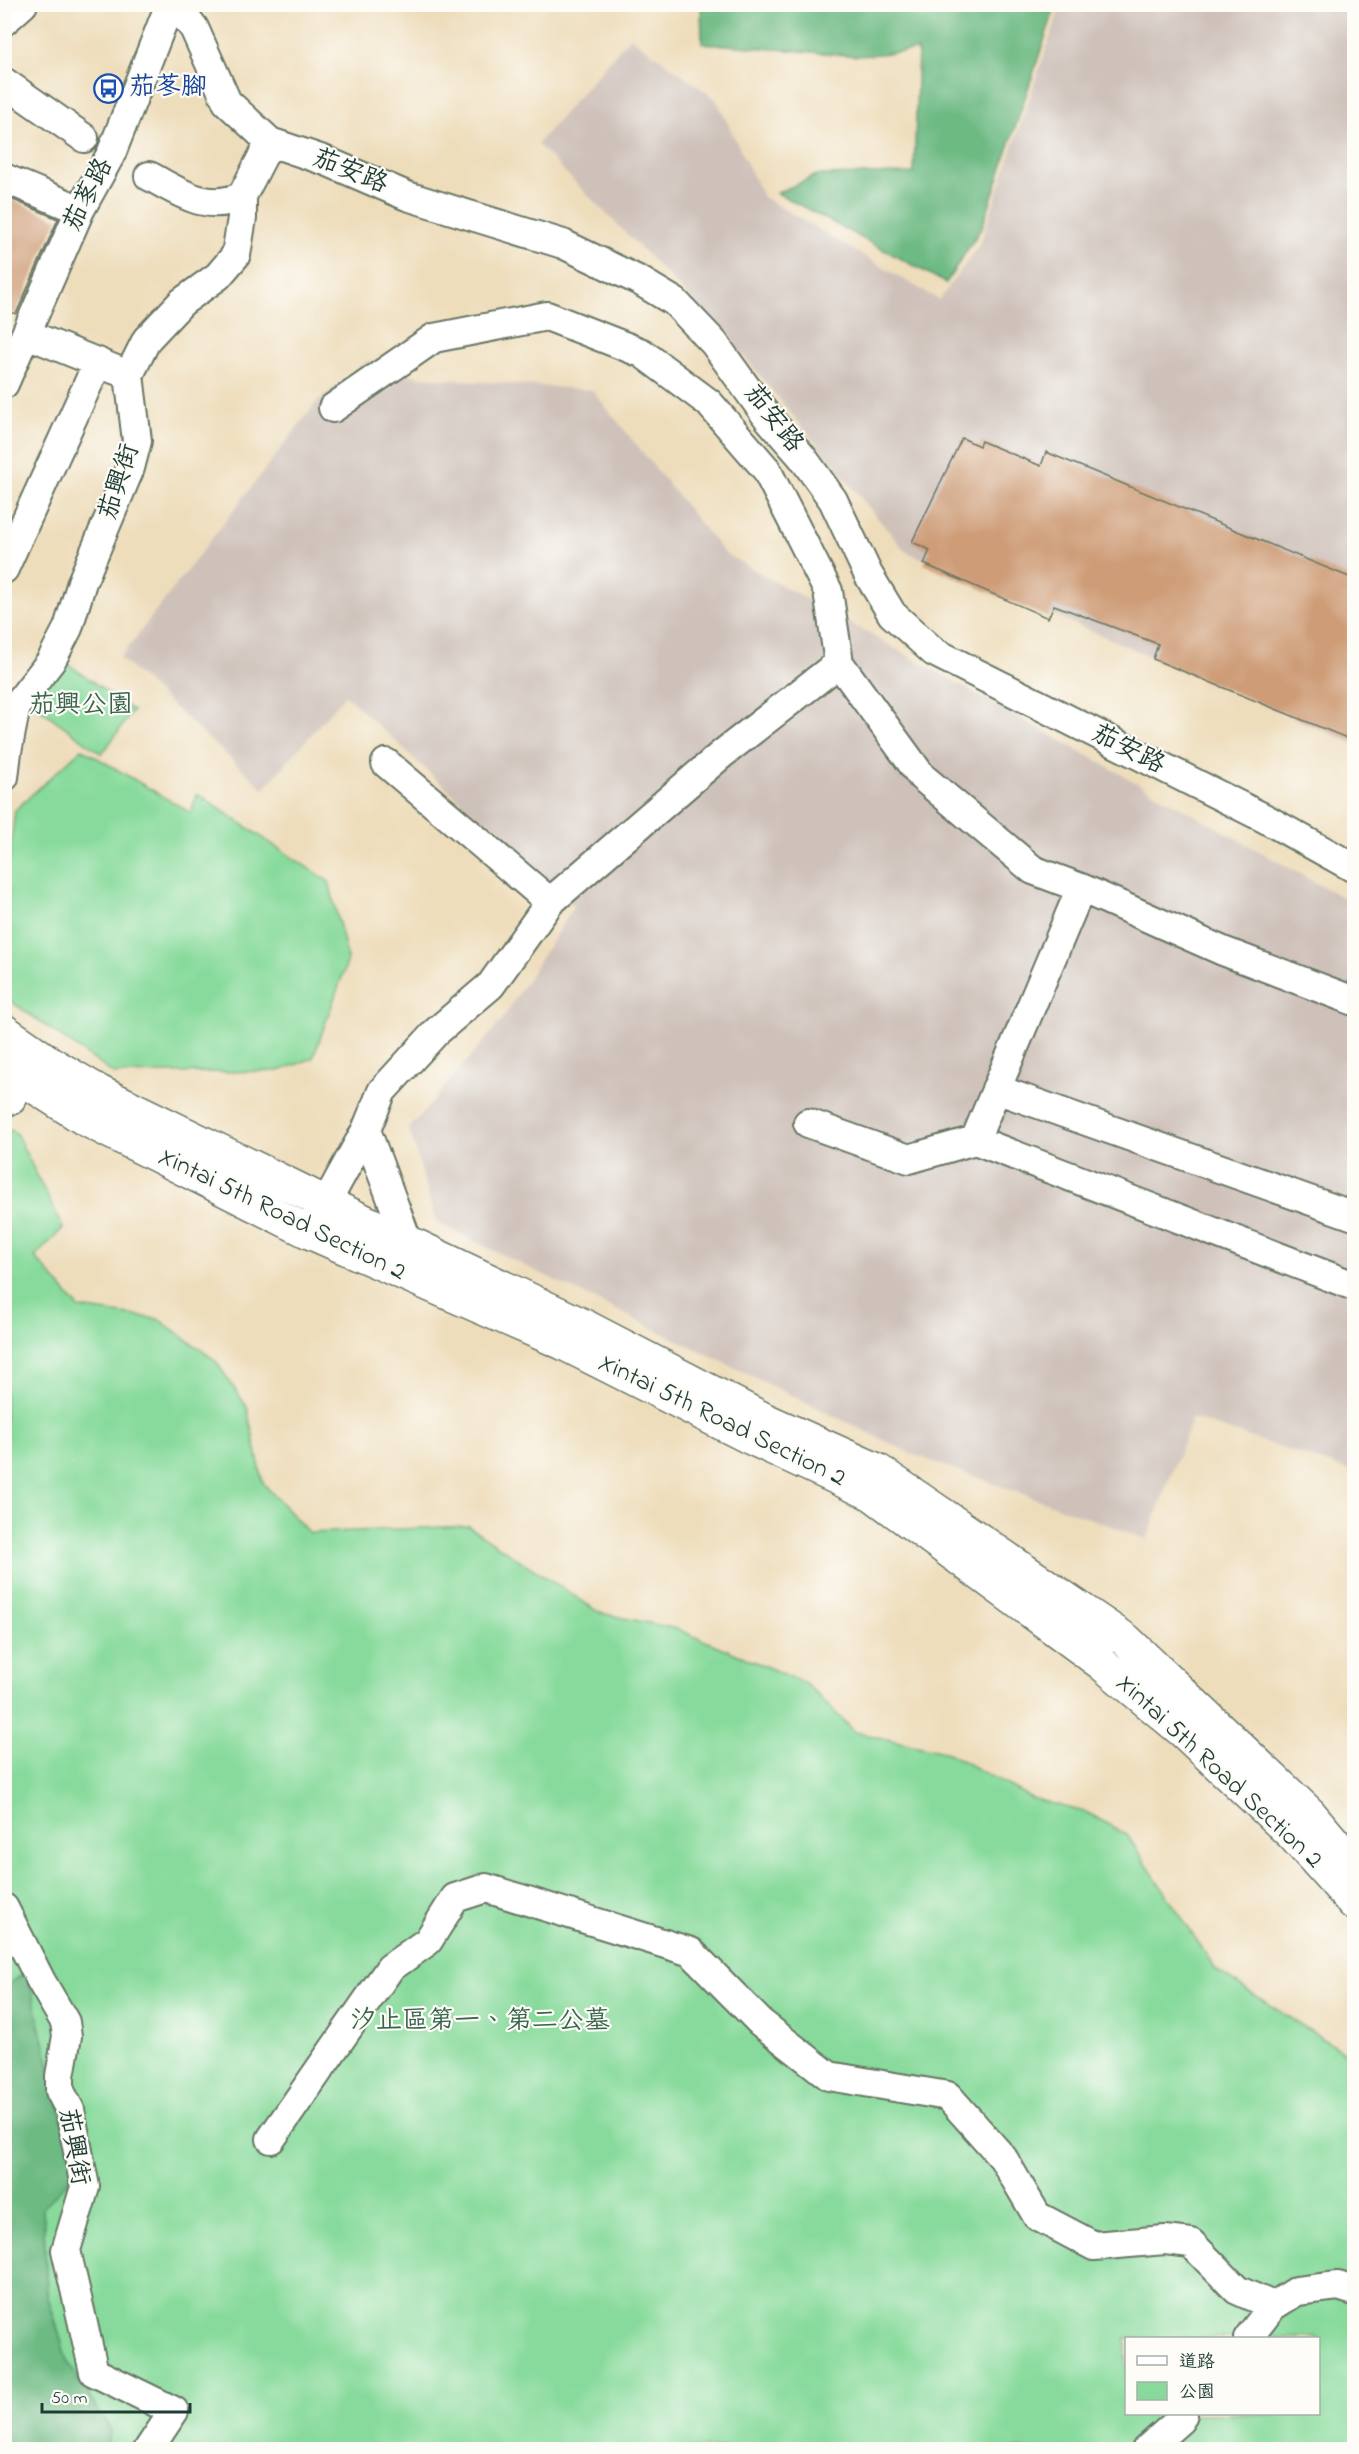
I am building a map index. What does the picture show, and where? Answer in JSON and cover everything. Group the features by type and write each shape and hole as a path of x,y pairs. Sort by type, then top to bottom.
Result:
{"main road":[{"name":"Xintai 5th Road Section 2","path":"4,1031 50,1064 99,1092 326,1203 408,1259 563,1343 747,1436 872,1494 1101,1663 1192,1740 1293,1835 1354,1903"},
{"name":"Xintai 5th Road Section 2","path":"9,1081 307,1231 408,1259 582,1325 763,1419 877,1470 1126,1640 1309,1813 1354,1866"}],"street":[{"path":"4,21 23,4"},
{"name":"茄苳路","path":"4,384 27,334 68,211 111,154 170,4"},
{"name":"茄安路","path":"175,4 194,28 227,102 270,142 326,161 407,196 563,244 640,280 675,302 714,343 768,418 803,458 833,500 868,574 892,614 934,652 1266,819 1342,862"},
{"path":"4,82 84,138"},
{"path":"27,334 129,375 147,339 182,302 218,276 236,255 242,218 242,196 270,142"},
{"path":"149,176 186,196 206,203 227,203 242,196"},
{"path":"4,178 68,211"},
{"path":"4,190 68,211"},
{"path":"333,408 434,338 547,316 642,353 709,403 766,469 828,591 839,663 922,777 1033,870 1081,888 1223,951 1354,1001"},
{"path":"4,569 98,362"},
{"name":"茄興街","path":"4,777 16,706 51,661 68,628 82,582 130,468 137,441 129,375"},
{"path":"307,1231 326,1203 366,1130 382,1091 436,1032 491,985 550,902 722,754 839,663"},
{"path":"386,763 550,902"},
{"path":"1342,862 1354,840"},
{"path":"975,1140 1081,888"},
{"path":"996,1089 1354,1216"},
{"path":"808,1123 909,1159 975,1140 1354,1286"},
{"path":"366,1130 408,1259"},
{"path":"271,2139 390,1968 428,1941 455,1898 486,1888 691,1952 760,2022 829,2076 948,2096 1003,2158 1037,2216 1094,2246 1165,2240 1191,2243 1237,2290 1273,2306"},
{"name":"茄興街","path":"4,1908 41,1981 65,2022 67,2036 60,2076 60,2091 70,2110 85,2187 66,2250 94,2372 174,2411 148,2450"},
{"path":"1249,2337 1273,2306 1297,2291 1338,2286 1354,2291"},
{"path":"1146,2450 1183,2415"}],"shaded area":[{"path":"1061,5 1354,5 1354,744 905,551 722,330 537,144 630,37 716,99 763,197 939,300 980,244"},
{"path":"367,361 419,377 592,390 724,553 1354,904 1353,1472 1192,1418 1147,1539 912,1454 437,1223 409,1129 501,1021 574,906 345,695 264,789 120,658 316,403"}],"green space":[{"path":"701,5 1056,5 982,227 946,283 777,193 817,175 914,173 918,50 859,56 702,43"},
{"name":"茄興公園","path":"60,658 133,711 102,754 29,701"},
{"path":"82,749 191,813 197,794 329,882 348,960 313,1058 279,1071 114,1074 5,997 5,872 9,860 15,810"},
{"name":"汐止區第一、第二公墓","path":"5,1127 16,1133 63,1228 35,1257 79,1308 158,1319 215,1360 247,1407 263,1483 309,1533 468,1526 600,1613 677,1629 805,1683 855,1732 948,1753 1031,1798 1088,1813 1127,1835 1217,1971 1354,2059 1354,2449 105,2449 111,2430 67,2361 47,2294 43,2208 75,2173 27,1971 5,1988"},
{"path":"27,1971 75,2173 43,2208 47,2294 67,2361 111,2430 105,2449 5,2450 4,1988"}],"building":[{"path":"4,196 58,219 16,314 4,309"},
{"path":"962,438 979,446 981,441 1041,466 1046,452 1354,579 1354,741 1153,659 1158,644 1054,605 1048,618 924,564 930,550 912,542"}],"place":[{"name":"茄苳腳","path":"108,88"}]}
